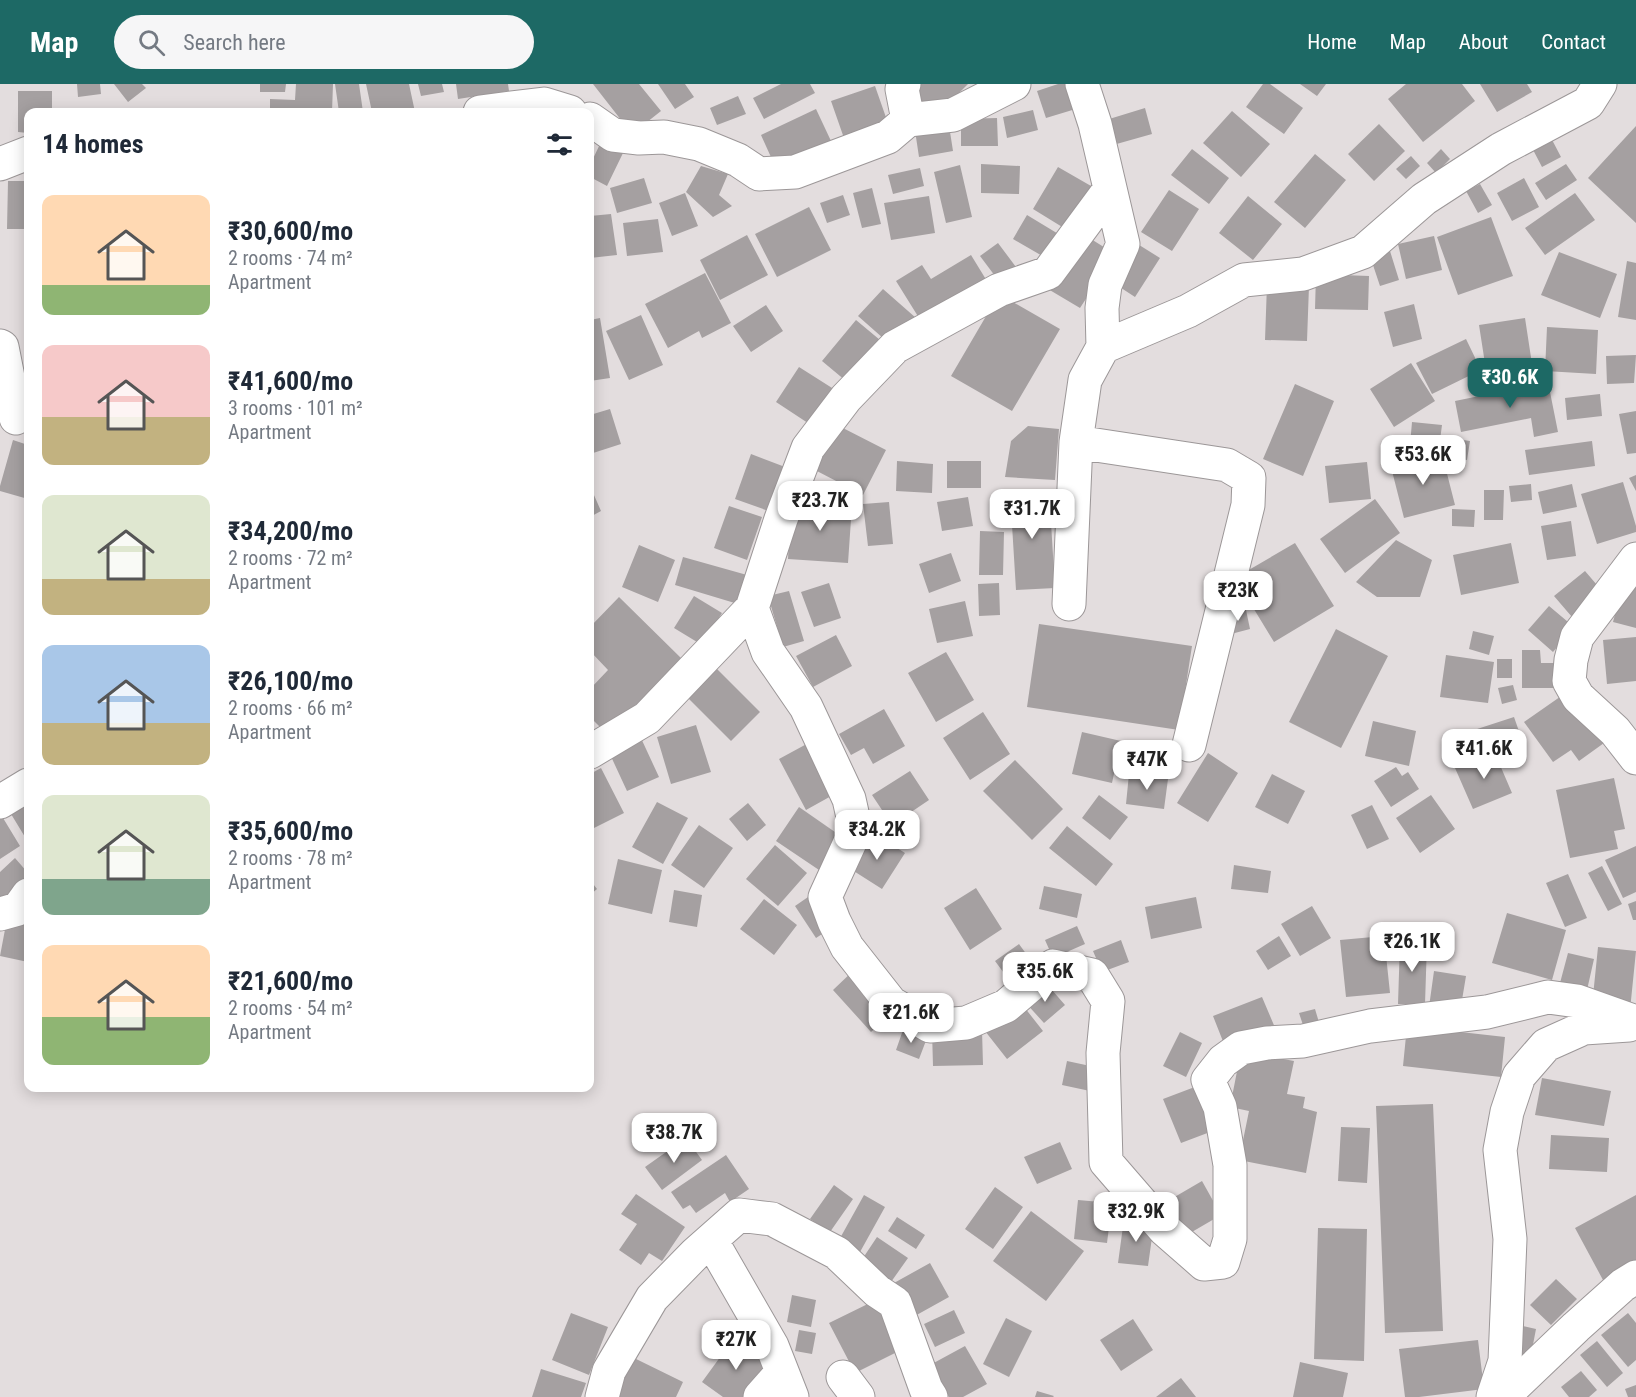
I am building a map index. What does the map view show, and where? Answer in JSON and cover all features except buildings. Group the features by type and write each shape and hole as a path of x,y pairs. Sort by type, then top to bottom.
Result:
{"street":[{"path":"904,84 902,89 908,120"},
{"path":"594,122 613,135 639,138 664,136 699,144 738,160 759,174 795,172 888,137 908,120 952,115 1014,84"},
{"path":"1069,604 1076,442 1085,380 1102,346 1102,308 1105,285 1123,244 1095,124 1082,84"},
{"path":"1102,346 1188,311 1244,280 1303,274 1363,252 1424,200 1501,149 1588,103 1600,84"},
{"path":"512,108 544,104 557,108"},
{"path":"0,164 24,155"},
{"path":"594,750 647,718 752,608 781,519 808,448 846,399 896,347 999,290 1048,273 1110,189"},
{"path":"0,346 15,418"},
{"path":"1076,442 1227,465 1248,478 1248,506 1189,745"},
{"path":"1636,558 1577,637 1569,681 1578,697 1615,731 1636,758"},
{"path":"752,608 768,652 806,707 849,799 853,817 852,838 825,897 846,947 891,1003 930,1026 966,1023 1006,1006 1053,966 1092,975 1108,1001 1103,1053 1106,1162 1164,1229 1204,1263 1223,1262 1230,1239 1231,1205 1230,1165 1220,1107 1208,1080 1223,1061 1241,1047 1303,1041 1370,1026 1487,1012 1548,998 1577,1001 1636,1023"},
{"path":"0,802 24,787"},
{"path":"0,914 18,909 24,901"},
{"path":"1493,1397 1505,1361 1510,1239 1500,1150 1507,1112 1519,1076 1546,1045 1584,1028 1636,1023"},
{"path":"602,1397 609,1371 652,1298 739,1215 772,1219 837,1253 877,1291 895,1303 926,1389 931,1397"},
{"path":"711,1240 772,1346 787,1384 760,1397"},
{"path":"1506,1397 1509,1391 1576,1326 1636,1276"}]}
